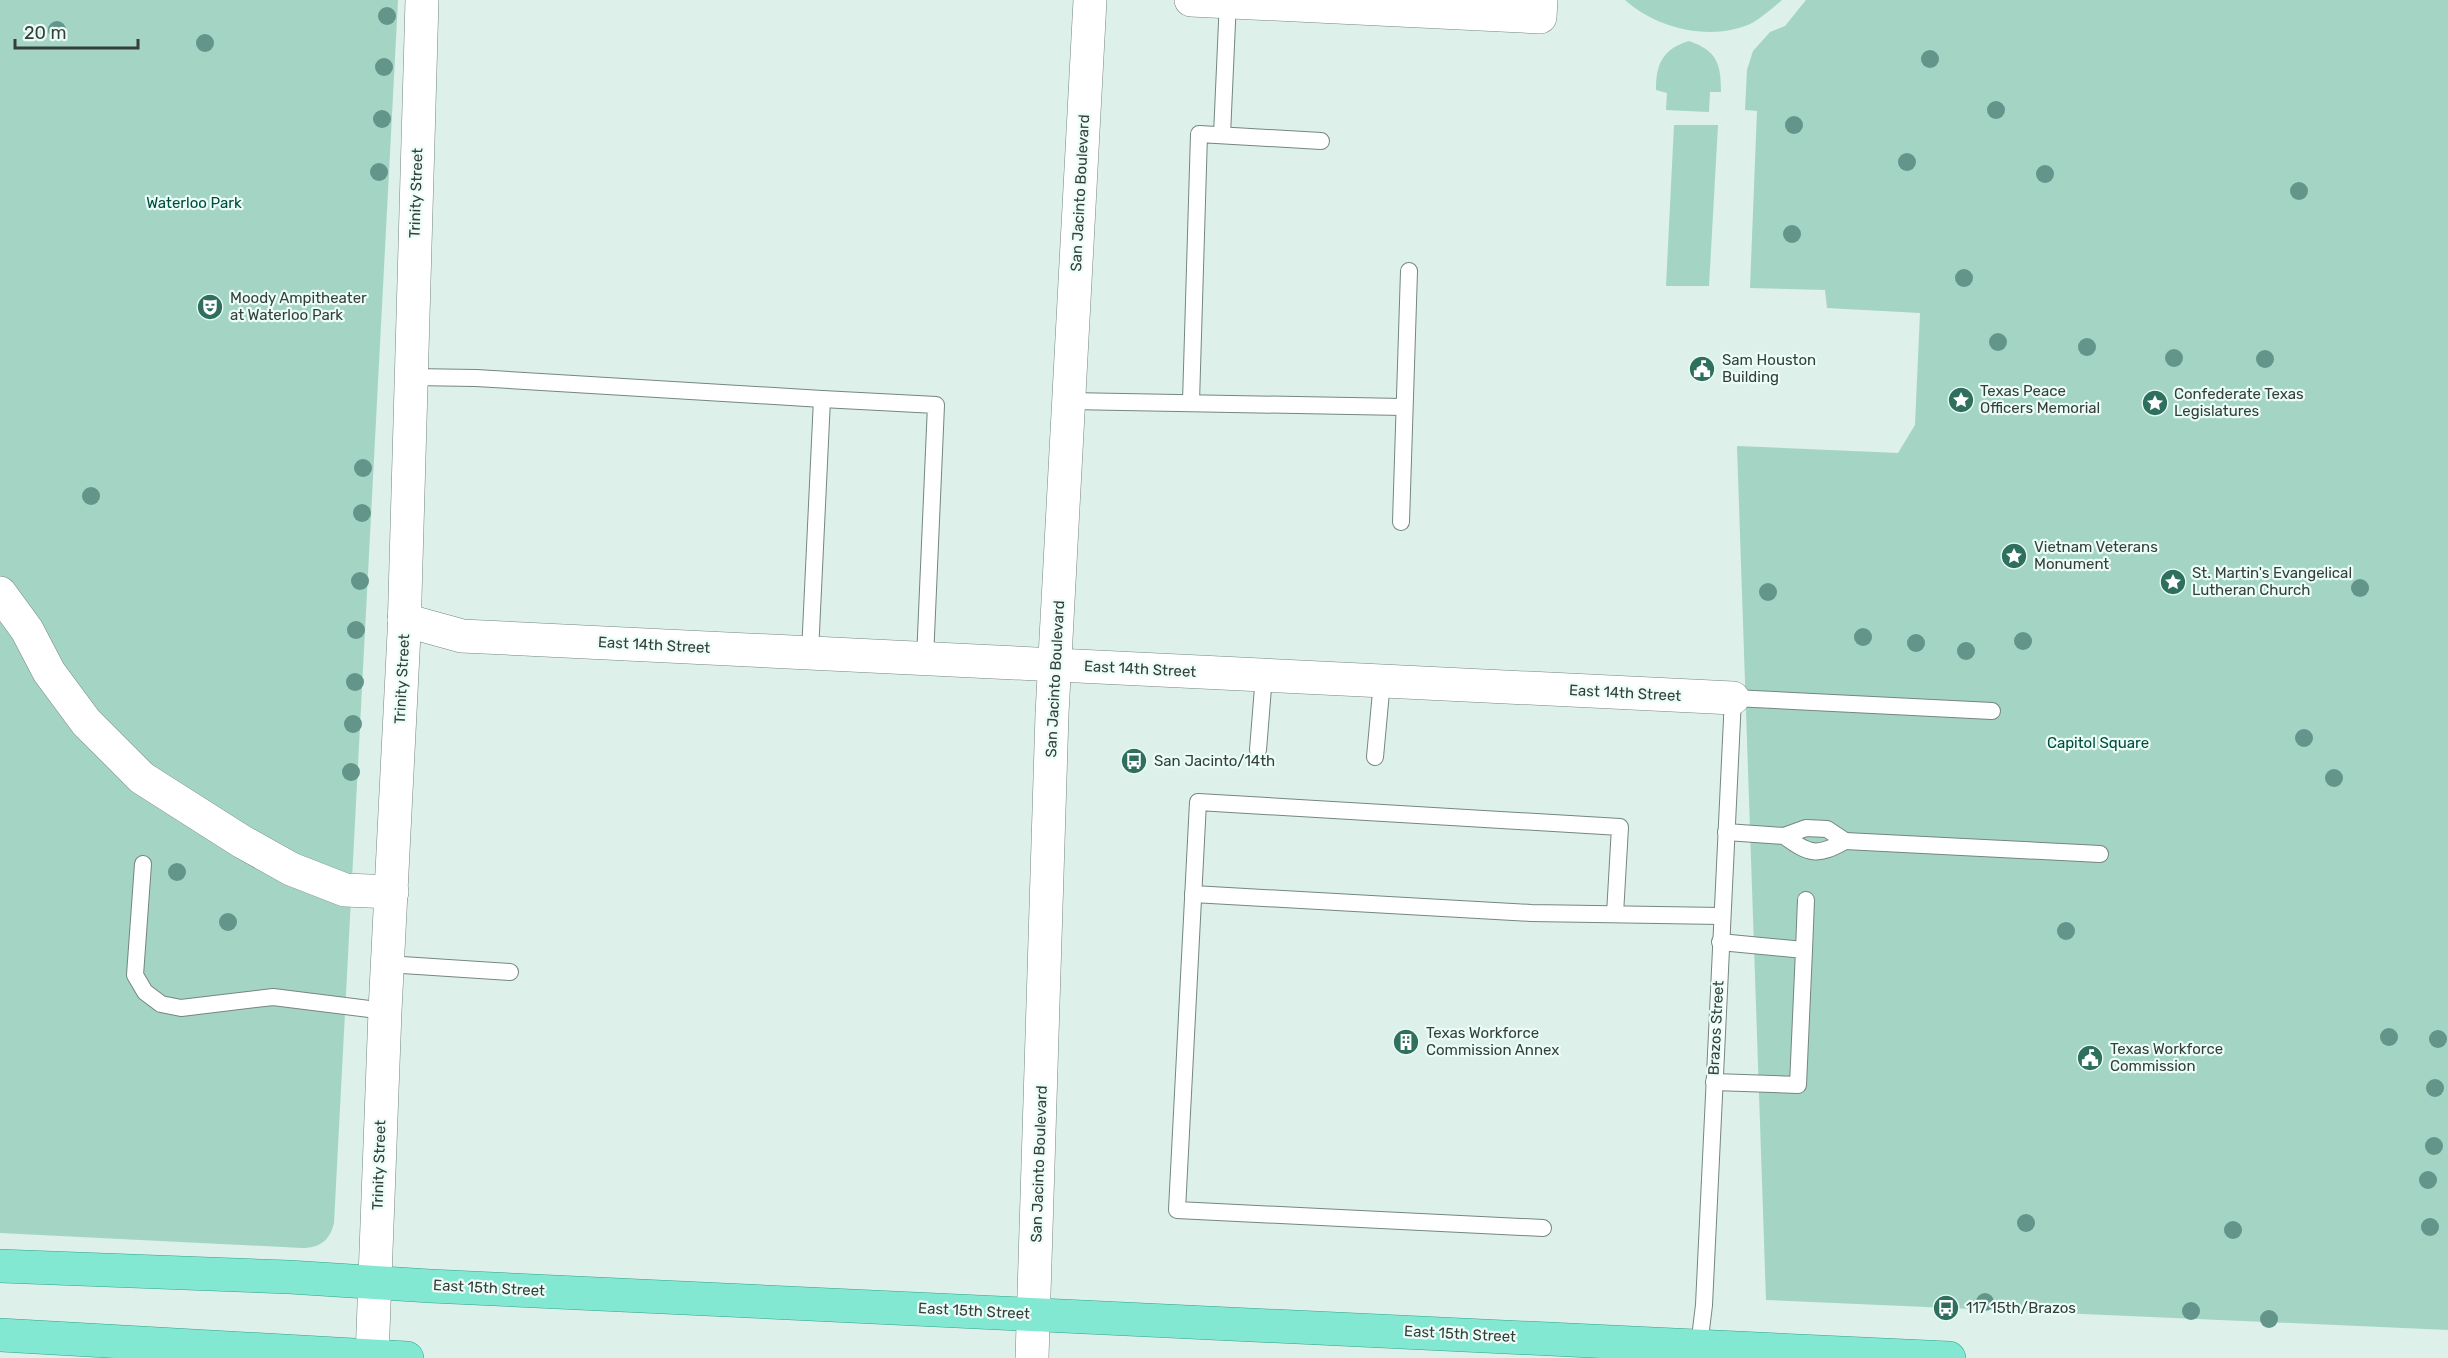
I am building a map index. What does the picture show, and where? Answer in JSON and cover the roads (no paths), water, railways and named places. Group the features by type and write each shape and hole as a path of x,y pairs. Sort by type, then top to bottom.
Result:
{"main road":[{"name":"Trinity Street","path":"372,1357 387,964 404,620 422,0"},
{"name":"San Jacinto Boulevard","path":"1032,1358 1055,665 1090,0"},
{"path":"1191,0 1541,8"},
{"path":"0,593 27,630 49,672 86,722 142,778 224,831 291,869 345,890 392,892"},
{"name":"East 14th Street","path":"404,620 462,636 1733,698"},
{"name":"East 15th Street","path":"1,1266 290,1276 375,1283 1034,1314 1699,1352 1949,1358"},
{"path":"0,1335 407,1358"}],"lane":[{"path":"1222,135 1228,1"},
{"path":"1191,402 1199,134 1321,141"},
{"path":"1401,522 1408,271"},
{"path":"411,377 476,378 936,405 925,659"},
{"path":"810,653 822,399"},
{"path":"1069,401 1404,407"},
{"path":"1258,750 1264,675"},
{"path":"1375,757 1382,681"},
{"path":"1733,698 1992,711"},
{"name":"Brazos Street","path":"1699,1352 1704,1305 1733,698"},
{"path":"1543,1228 1177,1210 1198,802 1620,827 1615,914"},
{"path":"1726,832 1784,836 1806,828 1827,829 1845,842"},
{"path":"1784,836 1805,851 1826,852 1845,842 2100,854"},
{"path":"143,864 135,975 145,992 161,1004 181,1008 273,997 385,1011"},
{"path":"1192,894 1531,913 1721,916"},
{"path":"1714,1082 1798,1084 1806,900"},
{"path":"1720,942 1804,950"},
{"path":"387,964 510,972"}],"place":[{"name":"Moody Ampitheater at Waterloo Park","path":"210,307"},
{"name":"Sam Houston Building","path":"1702,369"},
{"name":"Texas Peace Officers Memorial","path":"1961,400"},
{"name":"Confederate Texas Legislatures","path":"2155,403"},
{"name":"Vietnam Veterans Monument","path":"2014,556"},
{"name":"St. Martin's Evangelical Lutheran Church","path":"2173,582"},
{"name":"San Jacinto/14th","path":"1134,761"},
{"name":"Texas Workforce Commission Annex","path":"1406,1042"},
{"name":"Texas Workforce Commission","path":"2090,1058"},
{"name":"117 15th/Brazos","path":"1946,1308"}],"park label":[{"name":"Waterloo Park","path":"194,203"},
{"name":"Capitol Square","path":"2098,743"}]}
